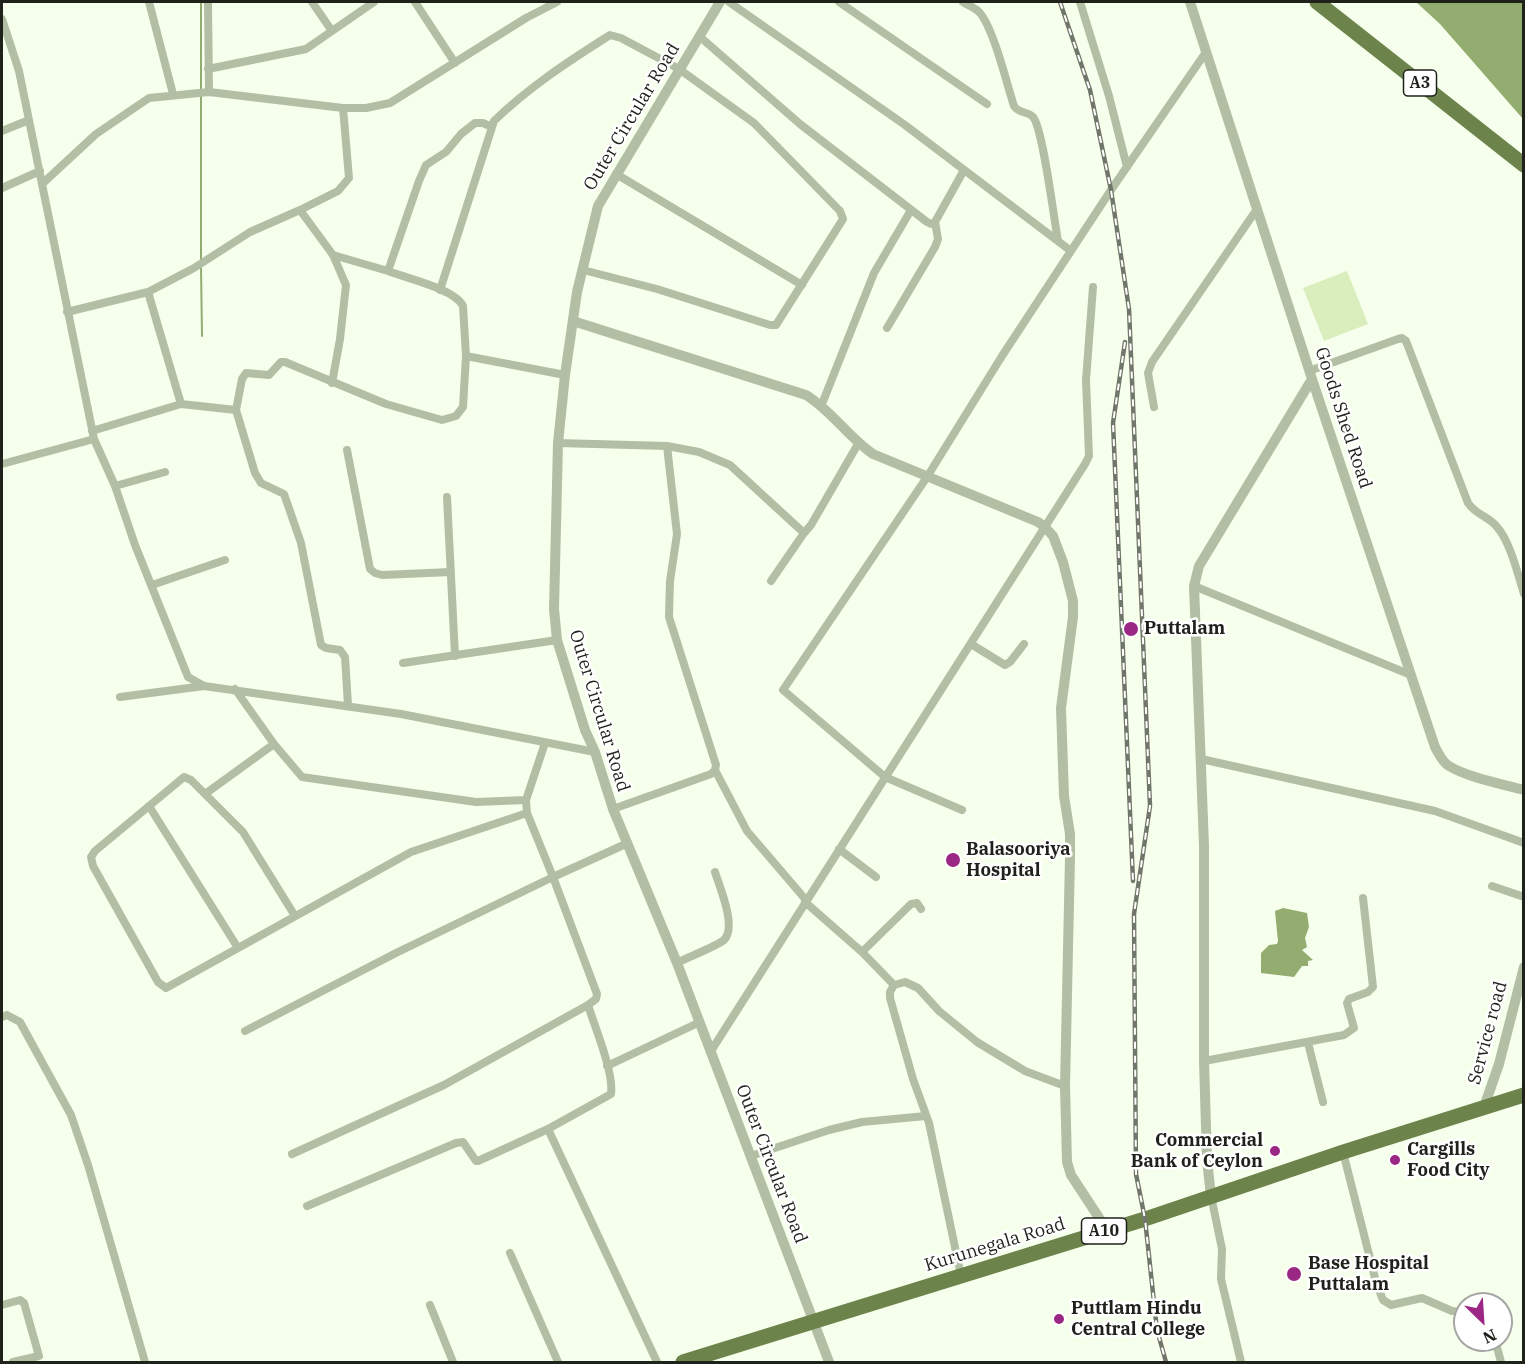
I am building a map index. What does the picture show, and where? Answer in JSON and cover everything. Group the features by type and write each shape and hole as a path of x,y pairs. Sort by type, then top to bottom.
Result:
{"highway":[{"name":"A3","path":"1317,2 1524,165"},
{"name":"Kurunegala Road","path":"683,1362 1107,1230 1524,1095"}],"street":[{"path":"149,2 173,94"},
{"path":"203,92 208,69 208,2"},
{"path":"312,2 332,31"},
{"path":"208,69 306,49 374,2"},
{"path":"415,2 455,63"},
{"path":"42,184 96,134 149,98 203,92 343,108 366,108 390,103 526,18 558,2"},
{"name":"Outer Circular Road","path":"720,2 598,206 573,321 565,375 558,443 554,609 557,640 613,809 677,963 829,1362"},
{"path":"729,2 905,125 1071,251"},
{"path":"839,2 987,104"},
{"path":"963,2 983,17 993,40 1014,106 1017,110 1035,119 1041,136 1058,241"},
{"path":"1080,2 1126,167"},
{"name":"Goods Shed Road","path":"1190,2 1311,375 1441,759 1449,766 1491,782 1524,790"},
{"path":"2,19 5,44 19,71 93,435 188,677 204,686"},
{"path":"441,290 494,121 550,73 610,35 621,38 679,69 754,123 842,214 843,219 776,325 657,289 583,270"},
{"path":"699,36 800,124 927,222 931,224 935,222"},
{"path":"962,810 885,777 783,690 927,477 1126,167 1206,52"},
{"path":"67,312 148,292 194,268 250,232 338,191 349,178 343,108"},
{"path":"2,131 29,120"},
{"path":"388,271 426,165 446,152 465,130 475,123 483,123 492,127"},
{"path":"887,328 935,247 938,239 935,222 964,170"},
{"path":"2,188 40,171"},
{"path":"616,174 802,285"},
{"path":"1154,406 1148,373 1152,362 1257,209"},
{"path":"300,210 333,255 346,285 332,383"},
{"path":"822,404 874,273 911,210"},
{"path":"333,255 388,271 460,299 463,306 466,356 461,413 450,419 442,420 386,404 285,362 280,362 269,375 246,373 242,379 236,410 255,473 261,483 284,494 301,543 321,645 340,650 345,657 348,705"},
{"path":"711,1051 1089,456 1086,380 1093,286"},
{"path":"148,292 181,404"},
{"path":"573,321 806,394 822,404 858,444 873,454 1038,522 1045,526 1053,536 1063,562 1073,601 1061,708 1064,796 1070,834 1065,1086 1067,1162 1071,1175 1107,1230"},
{"path":"1241,1362 1221,1279 1222,1249 1211,1196 1207,1160 1204,1061 1204,846 1194,586 1199,566 1311,375 1402,338 1406,341 1468,503 1473,511 1496,524 1503,535 1520,571 1524,594"},
{"path":"466,356 565,375"},
{"path":"2,464 181,404 236,410"},
{"path":"558,443 667,446 699,452 730,465 804,533"},
{"path":"771,581 811,525 858,444"},
{"path":"667,446 677,534 670,581 669,617 716,765 715,770 747,831 806,901 894,985"},
{"path":"347,450 370,568 375,573 382,574 450,572"},
{"path":"114,486 165,472"},
{"path":"447,497 455,656"},
{"path":"152,585 225,560"},
{"path":"1194,586 1411,675"},
{"path":"403,663 557,640"},
{"path":"971,644 1005,665 1024,644"},
{"path":"120,697 204,686 235,689 348,705 595,752"},
{"path":"235,689 274,744 302,777 476,802 526,800"},
{"path":"292,1154 444,1085 596,999 597,994 527,813 526,800 545,743"},
{"path":"205,794 274,744"},
{"path":"1201,759 1435,811 1524,843"},
{"path":"613,809 711,774 715,770"},
{"path":"295,916 243,832 191,780 184,777 94,851 91,856 93,866 158,982 166,988 411,852 527,813"},
{"path":"149,806 238,948"},
{"path":"245,1031 398,952 628,843"},
{"path":"839,849 876,877"},
{"path":"677,963 724,940 728,932 730,923 715,872"},
{"path":"1492,886 1524,897"},
{"path":"1204,1061 1308,1043 1344,1035 1354,1028 1347,1003 1349,999 1368,992 1373,987 1363,898"},
{"path":"862,952 911,904 917,903 921,909"},
{"name":"Service road","path":"1485,1107 1499,1064 1524,967"},
{"path":"961,1276 927,1116 913,1079 890,992 894,985 905,982 918,988 939,1011 977,1042 1024,1071 1065,1086"},
{"path":"306,1206 456,1143 463,1142 478,1161 548,1129 611,1094 612,1085 588,1005"},
{"path":"2,1017 7,1015 20,1022 71,1115 88,1165 145,1362"},
{"path":"607,1066 700,1022"},
{"path":"1308,1043 1323,1102"},
{"path":"751,1156 829,1130 862,1122 927,1116"},
{"path":"548,1129 657,1362"},
{"path":"1343,1152 1376,1282 1383,1300 1391,1305 1422,1298 1453,1311"},
{"path":"510,1253 558,1362"},
{"path":"2,1305 20,1300 24,1303 39,1359 13,1362"},
{"path":"430,1305 453,1362"}],"shaded area":[{"path":"1416,2 1523,2 1523,119 1440,24"},
{"path":"1347,271 1368,324 1324,341 1303,288"},
{"path":"1283,908 1307,913 1309,927 1305,938 1307,947 1302,950 1313,960 1308,961 1308,966 1302,966 1294,977 1261,973 1261,953 1269,945 1277,944 1278,941 1275,911"}],"waterway":[{"path":"201,2 201,90"},
{"path":"201,96 201,261"},
{"path":"201,267 202,336"}],"railway":[{"path":"1060,2 1090,90 1111,190 1129,309 1150,806 1134,914 1136,1174 1145,1219 1157,1330 1166,1362"},
{"path":"1125,342 1113,423 1133,881"}],"place":[{"name":"Puttalam","path":"1131,629"},
{"name":"Balasooriya Hospital","path":"953,860"},
{"name":"Commercial Bank of Ceylon","path":"1275,1151"},
{"name":"Cargills Food City","path":"1395,1160"},
{"name":"Base Hospital Puttalam","path":"1294,1274"},
{"name":"Puttlam Hindu Central College","path":"1059,1319"}]}
